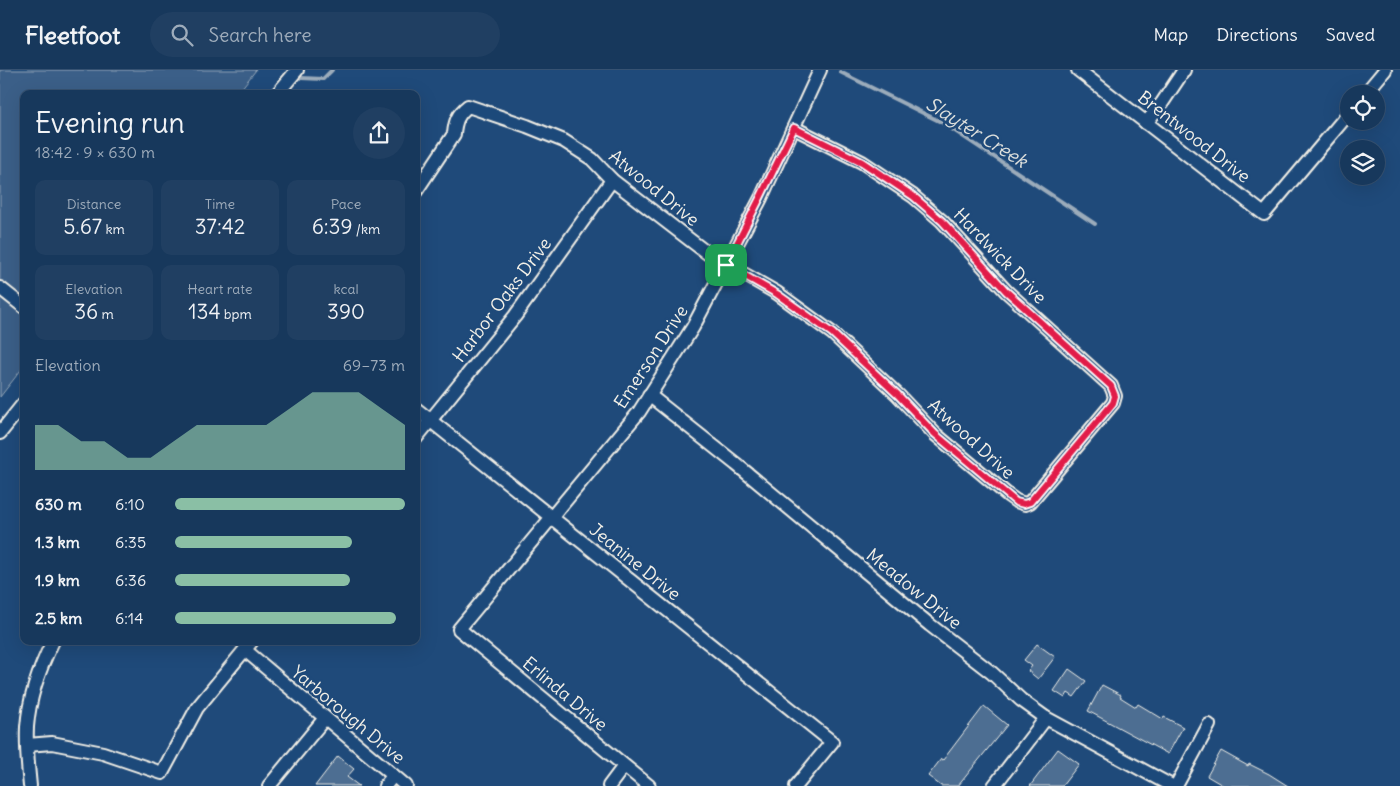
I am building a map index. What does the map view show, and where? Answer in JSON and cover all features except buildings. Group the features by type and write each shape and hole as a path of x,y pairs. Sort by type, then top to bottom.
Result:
{"street":[{"path":"280,90 296,70"},
{"name":"Emerson Drive","path":"459,629 639,412 694,327 760,198 820,70"},
{"name":"Brentwood Drive","path":"1078,70 1264,214 1340,124"},
{"path":"1146,123 1184,70"},
{"path":"1372,85 1385,70"},
{"name":"Atwood Drive","path":"420,185 454,134 455,123 459,113 468,106 564,141 592,159 612,180 706,253 777,294 832,333 898,395 935,434 1016,502 1024,504"},
{"name":"Hardwick Drive","path":"794,128 862,162 913,196 942,221 1006,291 1111,386 1115,396 1113,403 1035,497 1024,504"},
{"name":"Harbor Oaks Drive","path":"420,433 515,316 612,180"},
{"path":"0,288 20,304"},
{"name":"Meadow Drive","path":"650,395 1046,718 1172,786"},
{"path":"0,433 20,409"},
{"name":"Jeanine Drive","path":"420,412 832,742 796,786"},
{"name":"Erlinda Drive","path":"459,629 649,786"},
{"path":"30,786 27,727 32,697 52,645"},
{"path":"27,745 52,743 103,753 162,773 197,708 249,646"},
{"name":"Yarborough Drive","path":"249,646 389,781 406,786"},
{"path":"269,786 325,718"},
{"path":"994,786 1046,718"},
{"path":"1176,786 1209,725"},
{"path":"609,786 624,766"}],"shaded area":[{"path":"0,70 256,70 240,90 20,90 20,371 0,397"}],"waterway":[{"name":"Slayter Creek","path":"301,78 323,79 332,70"},
{"name":"Slayter Creek","path":"840,72 943,123 1095,224"}],"route":[{"path":"794,128 862,162 913,196 942,221 1006,291 1105,379 1111,386 1115,396 1113,403 1035,497 1030,502 1024,504 1016,502 935,434 898,395 832,333 777,294 726,265 794,128"}]}
